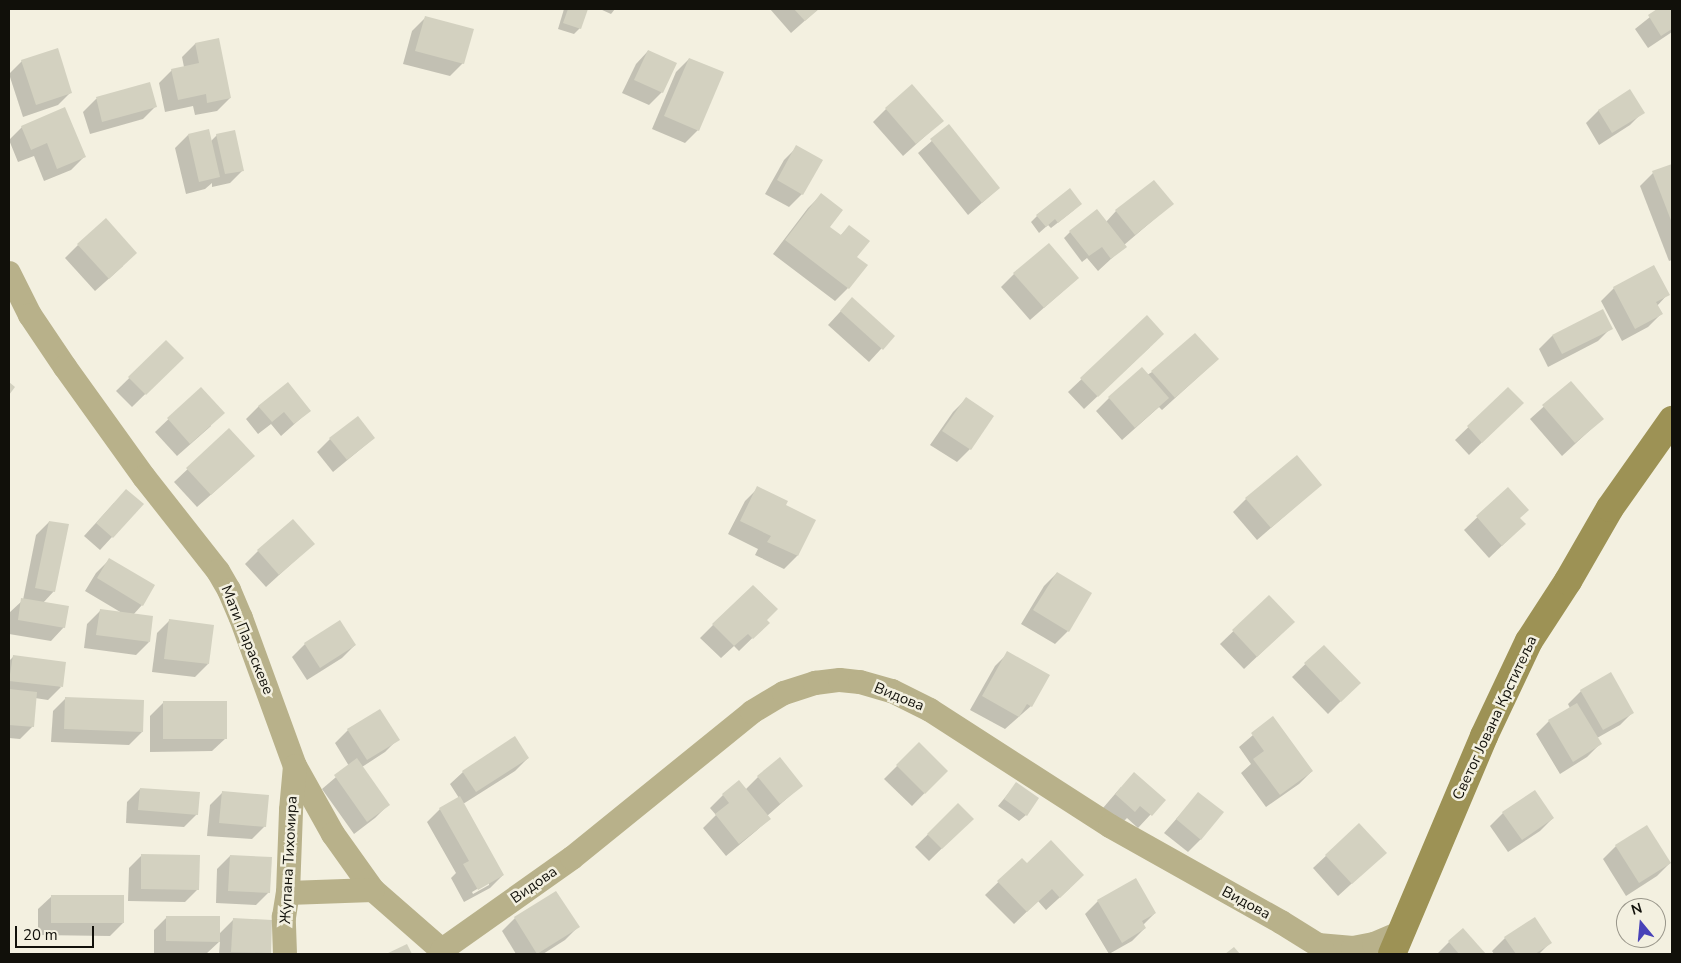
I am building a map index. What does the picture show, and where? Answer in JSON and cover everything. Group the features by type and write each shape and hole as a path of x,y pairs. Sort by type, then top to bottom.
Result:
{"street":[{"name":"Мати Параскеве","path":"9,272 30,315 65,367 225,584 241,618 295,766 334,834 373,890 444,952"},
{"name":"Светог Јована Крститеља","path":"1396,943 1484,736 1529,641 1568,581 1610,508 1672,420"},
{"name":"Видова","path":"444,952 572,858 752,712 784,693 814,682 840,680 860,682 892,691 930,710 1110,826 1281,922 1321,950 1396,943"},
{"name":"Жупана Тихомира","path":"285,954 284,917 288,893 291,810 295,766"},
{"path":"288,893 373,890"}],"building":[{"path":"568,9 588,9 581,29 563,23"},
{"path":"794,9 819,9 805,21"},
{"path":"1657,9 1672,9 1672,29 1661,36 1648,15"},
{"path":"425,16 474,29 464,64 415,51"},
{"path":"219,38 231,98 207,103 206,94 178,100 171,69 199,63 195,43"},
{"path":"58,48 72,93 36,105 21,60"},
{"path":"648,50 677,63 663,93 634,80"},
{"path":"689,58 724,72 699,131 664,116"},
{"path":"150,82 157,107 102,122 96,97"},
{"path":"912,84 944,121 916,144 885,108"},
{"path":"1630,89 1645,113 1612,133 1598,110"},
{"path":"65,107 86,157 57,169 47,143 31,150 21,126"},
{"path":"949,124 1000,188 982,203 930,139"},
{"path":"209,129 220,177 199,182 188,134"},
{"path":"235,130 244,171 225,174 216,134"},
{"path":"796,145 823,160 803,195 777,180"},
{"path":"1672,164 1672,223 1652,171"},
{"path":"1154,180 1174,204 1135,235 1115,210"},
{"path":"1070,188 1082,204 1058,223 1055,219 1046,227 1036,215"},
{"path":"821,193 843,210 830,227 841,235 849,225 870,241 857,257 868,265 849,289 785,240"},
{"path":"1097,209 1127,247 1111,259 1102,247 1089,256 1069,231"},
{"path":"106,218 137,253 109,279 77,244"},
{"path":"1049,243 1079,278 1044,308 1013,273"},
{"path":"1654,265 1670,295 1656,302 1663,314 1635,329 1613,287"},
{"path":"852,297 895,336 883,350 840,311"},
{"path":"1603,309 1613,329 1562,354 1552,335"},
{"path":"1147,315 1164,334 1098,397 1080,378"},
{"path":"1195,333 1219,359 1175,398 1151,371"},
{"path":"166,340 184,358 146,395 128,377"},
{"path":"1142,367 1169,398 1135,428 1108,397"},
{"path":"1571,381 1604,419 1575,443 1542,405"},
{"path":"9,382 15,387 9,395"},
{"path":"288,382 311,411 294,424 284,412 272,422 258,406"},
{"path":"201,387 225,413 190,444 167,418"},
{"path":"1508,387 1524,403 1482,443 1467,426"},
{"path":"966,397 994,416 971,450 942,431"},
{"path":"358,416 375,438 347,460 329,438"},
{"path":"229,428 255,456 211,495 186,468"},
{"path":"1297,455 1322,485 1271,528 1245,498"},
{"path":"757,486 788,501 786,505 816,520 798,556 767,542 771,536 740,521"},
{"path":"1508,487 1529,510 1520,518 1526,524 1502,546 1476,516"},
{"path":"126,489 144,504 113,538 96,523"},
{"path":"293,519 315,544 279,575 257,550"},
{"path":"49,521 69,524 55,592 35,588"},
{"path":"109,558 155,585 143,606 97,578"},
{"path":"1057,572 1092,593 1069,632 1033,610"},
{"path":"753,585 778,609 767,620 770,623 753,639 748,634 734,646 712,624"},
{"path":"1269,595 1295,622 1257,657 1232,630"},
{"path":"21,598 69,606 65,628 18,620"},
{"path":"100,609 153,616 150,642 96,635"},
{"path":"169,619 214,625 209,664 164,659"},
{"path":"340,620 356,645 320,668 304,643"},
{"path":"1324,645 1361,683 1341,702 1304,663"},
{"path":"1007,651 1050,675 1032,707 1027,704 1019,717 982,696"},
{"path":"13,655 66,662 63,687 9,681"},
{"path":"1611,672 1634,713 1603,730 1580,690"},
{"path":"9,689 37,692 34,727 9,725"},
{"path":"65,697 144,700 143,732 64,729"},
{"path":"163,701 227,701 227,739 163,739"},
{"path":"1577,703 1602,744 1573,762 1548,720"},
{"path":"380,709 400,740 367,760 347,729"},
{"path":"1273,716 1313,771 1280,795 1253,759 1264,751 1251,733"},
{"path":"515,736 529,758 476,792 462,771"},
{"path":"919,742 948,771 925,794 896,765"},
{"path":"780,757 803,786 780,804 757,776"},
{"path":"357,758 390,805 367,822 334,775"},
{"path":"1134,772 1166,800 1152,816 1140,806 1135,812 1115,794"},
{"path":"739,780 771,819 739,844 715,814 729,803 722,794"},
{"path":"1016,782 1039,798 1027,816 1004,799"},
{"path":"140,788 200,792 198,815 138,810"},
{"path":"1535,790 1554,818 1522,840 1502,812"},
{"path":"222,791 269,795 266,827 219,823"},
{"path":"1198,792 1224,812 1201,840 1176,819"},
{"path":"460,796 504,875 478,890 463,864 469,861 439,808"},
{"path":"958,803 974,819 942,849 927,834"},
{"path":"1359,823 1387,853 1352,884 1325,855"},
{"path":"1647,825 1671,863 1639,883 1615,845"},
{"path":"1051,840 1084,875 1060,898 1052,889 1027,912 997,881 1022,858 1027,863"},
{"path":"141,854 200,855 199,890 141,889"},
{"path":"230,855 272,857 270,893 228,891"},
{"path":"1136,878 1156,913 1142,921 1146,928 1122,943 1097,900"},
{"path":"556,891 580,927 537,954 514,917"},
{"path":"51,895 124,895 124,923 51,923"},
{"path":"166,916 220,916 220,942 166,941"},
{"path":"1535,917 1552,943 1535,954 1516,954 1504,937"},
{"path":"233,918 272,920 271,953 231,952"},
{"path":"1463,928 1486,954 1459,954 1448,941"},
{"path":"407,944 412,954 386,954"},
{"path":"1234,947 1240,954 1225,954"}]}
